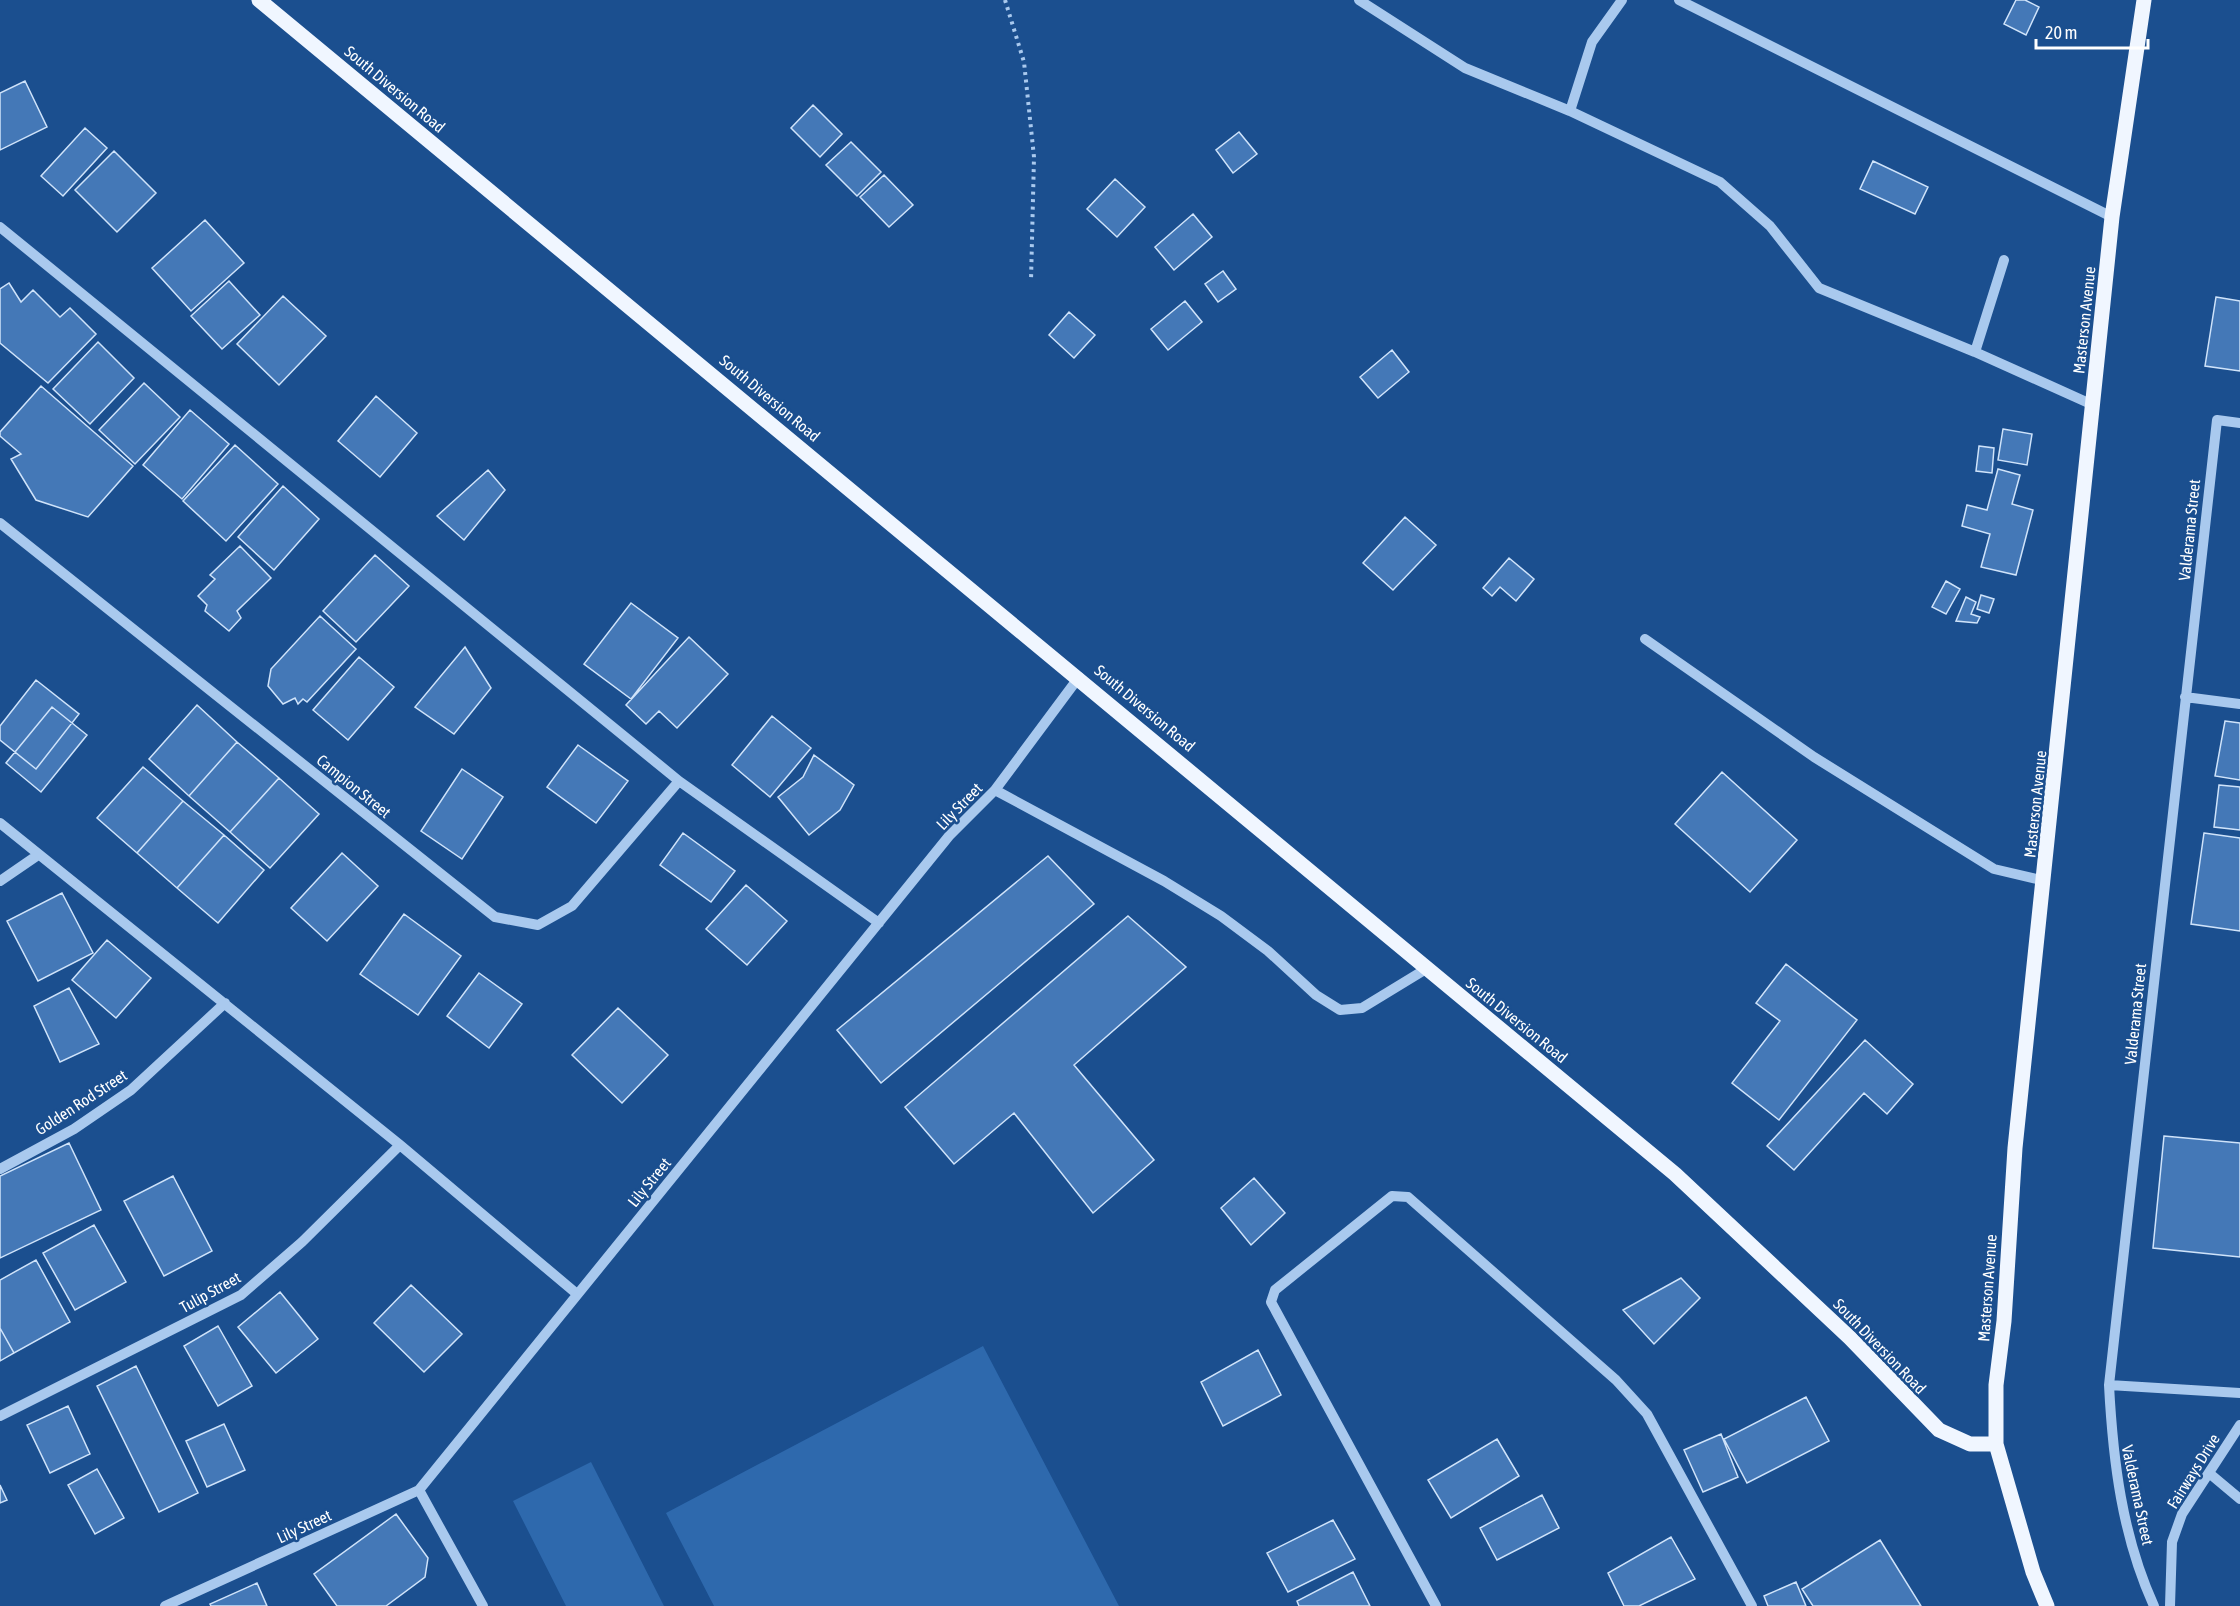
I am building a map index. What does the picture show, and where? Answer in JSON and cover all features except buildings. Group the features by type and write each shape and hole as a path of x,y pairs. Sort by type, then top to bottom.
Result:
{"main road":[{"name":"South Diversion Road","path":"259,0 1079,677 1426,969 1675,1174 1850,1338 1939,1430 1970,1444 1996,1444"},
{"name":"Masterson Avenue","path":"2047,1606 2033,1572 1996,1444 1996,1385 2004,1321 2015,1148 2045,881 2112,217 2144,0"}],"street":[{"path":"1359,0 1465,68 1570,111 1720,182 1770,226 1819,288 1975,352 2093,405"},
{"path":"1570,111 1592,42 1622,0"},
{"path":"1679,0 2112,217"},
{"path":"0,227 679,781 879,923"},
{"path":"1975,352 2004,260"},
{"name":"Valderama Street","path":"2154,1606 2137,1562 2124,1514 2113,1454 2109,1385 2217,420 2240,423"},
{"name":"Campion Street","path":"0,523 495,917 538,925 573,906 679,781"},
{"path":"1645,639 1814,757 1994,869 2045,881"},
{"name":"Lily Street","path":"165,1606 419,1490 950,836 995,790 1079,677"},
{"path":"2186,697 2240,704"},
{"path":"995,790 1164,881 1221,916 1268,951 1316,995 1340,1010 1362,1008 1426,969"},
{"path":"0,823 400,1145 578,1294"},
{"path":"0,881 38,855"},
{"name":"Golden Rod Street","path":"0,1169 74,1129 131,1090 225,1003"},
{"name":"Tulip Street","path":"0,1416 241,1295 302,1242 400,1145"},
{"path":"1436,1606 1271,1302 1275,1290 1392,1196 1408,1197 1616,1380 1647,1414 1752,1606"},
{"path":"2109,1385 2240,1393"},
{"name":"Fairways Drive","path":"2170,1606 2172,1542 2182,1514 2240,1425"},
{"path":"2209,1473 2240,1499"},
{"path":"419,1490 483,1606"}],"path":[{"path":"1005,0 1024,62 1033,147 1032,281"}],"shaded area":[{"path":"983,1346 1119,1606 714,1606 666,1513"},
{"path":"591,1462 664,1606 566,1606 513,1501"}]}
